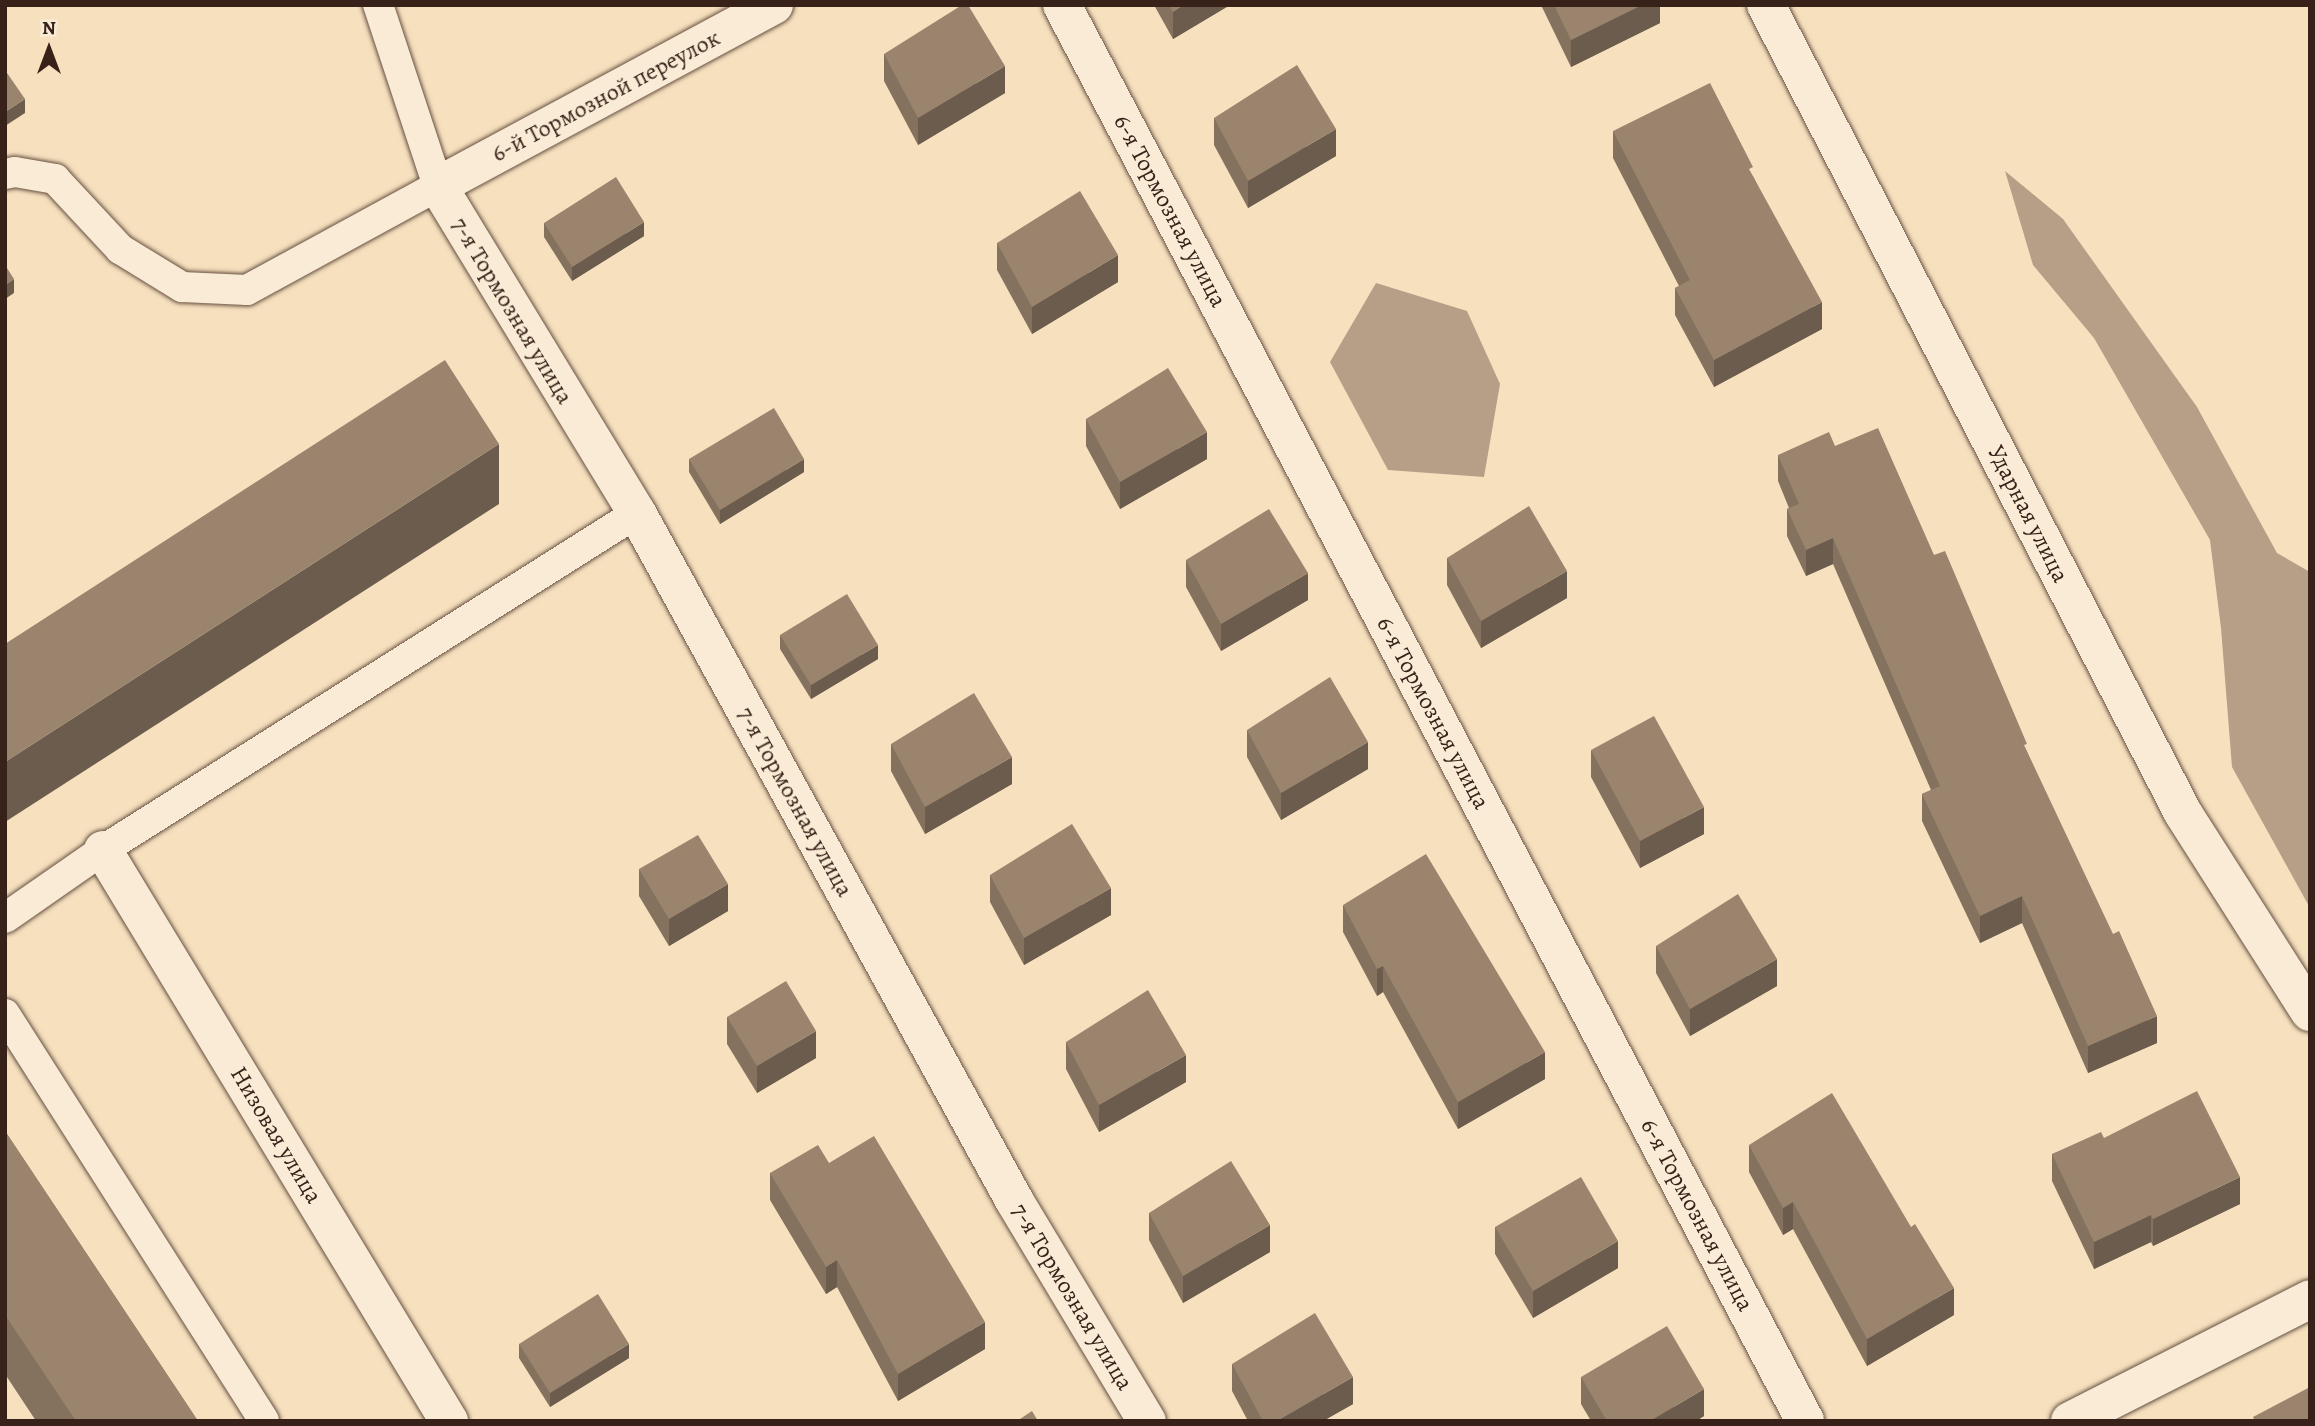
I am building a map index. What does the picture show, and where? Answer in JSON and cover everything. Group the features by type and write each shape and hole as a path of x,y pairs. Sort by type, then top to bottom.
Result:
{"street":[{"name":"6-й Тормозной переулок","path":"438,186 774,5"},
{"name":"6-я Тормозная улица","path":"1062,5 1805,1421"},
{"name":"Ударная улица","path":"1766,5 2183,813 2310,1012"},
{"name":"7-я Тормозная улица","path":"438,186 636,513 1014,1200 1147,1421"},
{"name":"Низовая улица","path":"103,850 449,1421"},
{"path":"2070,1421 2310,1299"}],"lane":[{"path":"5,174 15,172 55,179 120,249 182,287 247,290 438,186 378,5"},
{"path":"5,918 103,850 636,513"},
{"path":"5,1014 264,1421"}],"shaded area":[{"path":"2005,171 2063,219 2197,407 2277,553 2310,572 2310,908 2232,767 2221,628 2210,540 2094,338 2033,265"},
{"path":"1376,283 1467,311 1500,384 1484,477 1388,470 1330,362"}],"building":[{"path":"962,5 968,5 1005,66 918,118 884,54"},
{"path":"1169,5 1184,5 1173,12"},
{"path":"1554,5 1642,5 1571,40"},
{"path":"1297,65 1336,129 1248,181 1214,118"},
{"path":"5,70 25,99 5,112"},
{"path":"1710,83 1753,167 1749,169 1822,302 1714,360 1675,288 1690,280 1613,131"},
{"path":"616,177 644,222 572,267 544,223"},
{"path":"1080,191 1118,255 1032,307 997,243"},
{"path":"5,265 14,279 5,285"},
{"path":"445,360 499,444 5,762 5,644"},
{"path":"1168,368 1207,432 1120,482 1086,419"},
{"path":"774,408 804,459 720,510 689,459"},
{"path":"1878,428 1934,555 1945,551 2027,744 2024,745 2113,934 2119,931 2157,1016 2088,1046 2022,896 1980,916 1922,794 1940,786 1833,538 1806,550 1787,509 1799,504 1778,455 1829,432 1835,446"},
{"path":"1529,506 1567,571 1481,621 1447,558"},
{"path":"1269,509 1308,573 1221,624 1186,560"},
{"path":"847,594 878,645 811,685 780,635"},
{"path":"1330,677 1368,742 1281,793 1247,730"},
{"path":"974,693 1012,757 925,807 891,744"},
{"path":"1654,716 1704,807 1640,841 1591,750"},
{"path":"1072,824 1111,888 1024,938 990,875"},
{"path":"698,835 728,884 669,919 639,869"},
{"path":"1426,854 1545,1052 1458,1102 1383,966 1377,969 1343,905"},
{"path":"1738,894 1777,959 1690,1009 1656,946"},
{"path":"786,981 816,1031 757,1066 727,1017"},
{"path":"1148,990 1186,1055 1099,1105 1066,1042"},
{"path":"2197,1091 2240,1177 2153,1219 2151,1215 2094,1242 2052,1154 2101,1132 2104,1138"},
{"path":"1832,1093 1911,1227 1915,1224 1954,1288 1867,1339 1793,1202 1783,1208 1749,1145"},
{"path":"5,1131 198,1421 76,1421 5,1315"},
{"path":"874,1136 985,1322 898,1374 837,1260 826,1267 770,1173 818,1145 829,1163"},
{"path":"1231,1161 1270,1225 1183,1276 1149,1213"},
{"path":"1581,1177 1618,1241 1533,1291 1495,1227"},
{"path":"598,1294 629,1344 550,1393 519,1344"},
{"path":"1315,1313 1353,1377 1277,1421 1263,1421 1232,1364"},
{"path":"1667,1326 1704,1389 1650,1421 1607,1421 1581,1377"},
{"path":"2310,1387 2310,1421 2255,1421 2253,1417"},
{"path":"1032,1411 1038,1421 1017,1421"}]}
